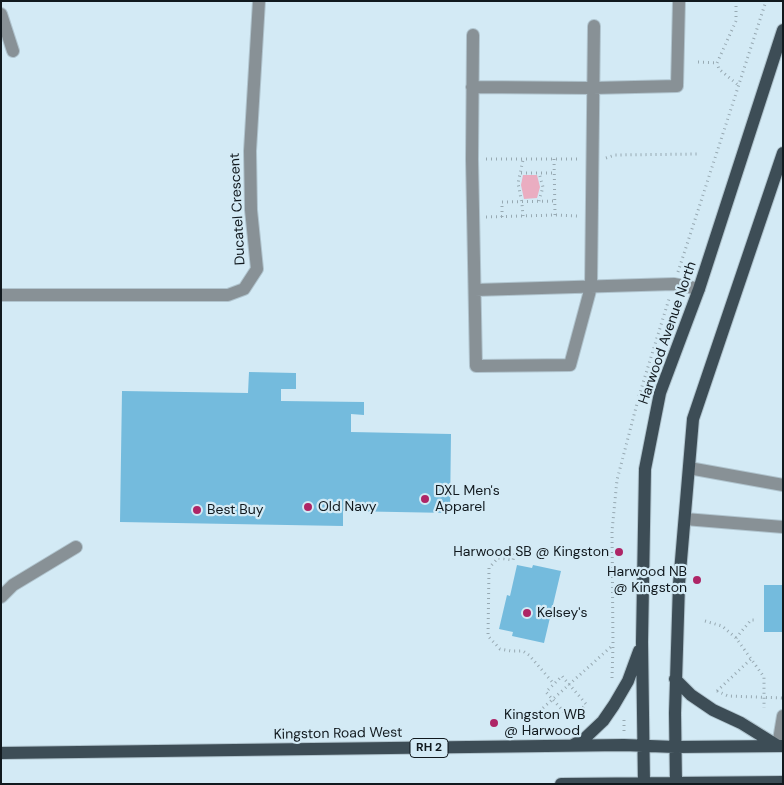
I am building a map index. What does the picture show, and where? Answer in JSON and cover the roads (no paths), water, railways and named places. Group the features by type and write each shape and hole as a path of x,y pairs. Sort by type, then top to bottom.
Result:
{"main road":[{"name":"Harwood Avenue North","path":"644,783 642,642 646,469 660,393 699,289 783,30"},
{"path":"676,784 675,679 680,584 693,419 783,153"},
{"path":"572,746 584,739 603,721 614,706 628,681 642,642"},
{"path":"675,679 691,695 713,710 741,723 780,746"},
{"name":"Kingston Road West","path":"1,753 572,746 675,747"},
{"name":"RH 2","path":"675,747 780,746"},
{"path":"562,784 774,783"}],"street":[{"name":"Ducatel Crescent","path":"1,295 228,295 244,289 257,269 251,210 250,151 259,1"},
{"path":"472,87 594,88 677,86 678,1"},
{"path":"1,14 13,50"},
{"path":"473,35 472,159 476,366 570,365 591,287 594,26"},
{"path":"475,290 674,284 699,289"},
{"path":"689,468 783,484"},
{"path":"685,519 783,527"},
{"path":"1,597 13,584 76,547"},
{"path":"780,746 783,716"}],"place":[{"name":"DXL Men's Apparel","path":"425,499"},
{"name":"Old Navy","path":"308,507"},
{"name":"Best Buy","path":"197,510"},
{"name":"Harwood SB @ Kingston","path":"619,552"},
{"name":"Harwood NB @ Kingston","path":"697,580"},
{"name":"Kelsey's","path":"527,613"},
{"name":"Kingston WB @ Harwood","path":"494,723"}]}
